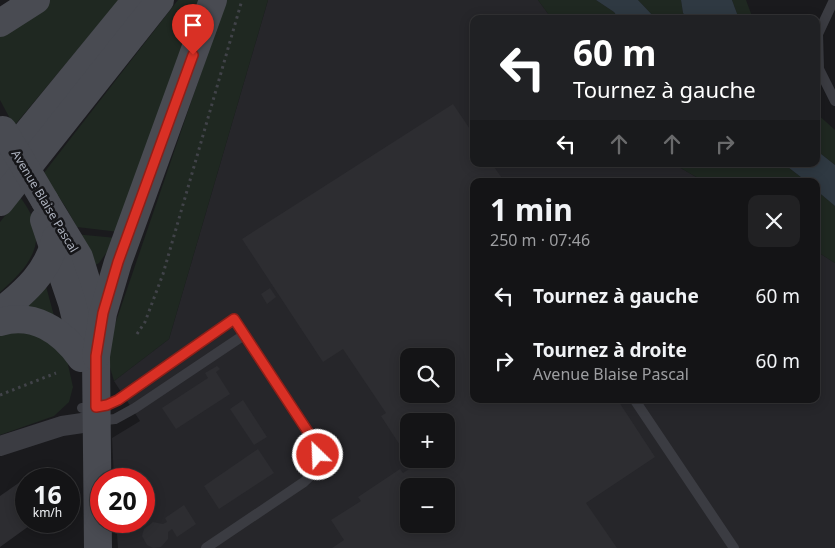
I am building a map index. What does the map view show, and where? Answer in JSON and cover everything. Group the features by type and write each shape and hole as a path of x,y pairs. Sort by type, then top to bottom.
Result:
{"street":[{"path":"0,23 36,0"},
{"path":"0,166 136,0"},
{"path":"0,202 160,0"},
{"path":"0,322 23,319 49,327 88,357 118,262 213,0"},
{"name":"Avenue Blaise Pascal","path":"1,132 50,227 88,357"},
{"path":"50,227 66,268 71,272 85,276 103,274 112,269 118,262"},
{"path":"0,312 35,282 45,267 50,227"},
{"name":"Avenue Blaise Pascal","path":"85,276 92,316 88,357 89,415 98,548"},
{"path":"0,446 62,426 89,415"},
{"name":"Avenue Blaise Pascal","path":"83,548 89,415"}],"lane":[{"path":"820,30 834,0"},
{"path":"820,69 835,101"},
{"path":"89,415 122,397 234,319 314,441 318,463 314,472 304,482 206,548"},
{"path":"89,415 115,419 135,408 244,335"},
{"path":"637,403 734,548"}],"path":[{"path":"137,334 145,322 162,274 242,0"},
{"path":"0,395 56,373"}],"shaded area":[{"path":"50,0 119,0 14,126 0,100 0,37 8,27"},
{"path":"178,0 205,0 119,232 77,227 43,174"},
{"path":"226,0 268,0 169,339 114,381 109,364 112,333"},
{"path":"268,0 538,0 549,15 470,15 470,167 679,167 698,178 470,178 470,403 820,403 820,254 835,263 835,548 118,548 117,533 155,533 155,468 113,468 112,438 140,421 114,381 169,339"},
{"path":"538,0 596,0 616,15 549,15"},
{"path":"596,0 638,0 652,15 616,15"},
{"path":"638,0 681,0 685,15 652,15"},
{"path":"681,0 732,0 738,15 685,15"},
{"path":"732,0 746,0 752,15 738,15"},
{"path":"820,117 835,130 835,165 820,153"},
{"path":"820,153 835,165 835,206 820,193 820,178 802,178 788,167 820,167"},
{"path":"679,167 788,167 802,178 698,178"},
{"path":"820,193 835,206 835,263 820,254"},
{"path":"20,197 35,225 34,249 22,271 0,292 0,222"},
{"path":"74,234 117,238 99,263 94,266"},
{"path":"44,279 56,323 16,310"},
{"path":"19,328 52,343 67,360 73,387 69,402 54,416 0,435 0,329"}],"building":[{"path":"453,104 470,129 470,167 494,167 502,178 470,178 470,403 620,403 655,457 586,503 617,548 332,548 344,540 331,520 361,501 358,497 400,469 403,473 410,468 455,468 455,413 400,413 400,445 381,416 386,413 343,349 323,362 242,239"},
{"path":"270,288 276,297 267,304 261,294"},
{"path":"217,366 220,369 216,372 230,394 176,429 162,408 208,378 205,373"},
{"path":"243,400 267,437 254,445 230,409"},
{"path":"258,449 274,473 219,509 204,486"},
{"path":"15,486 15,533 19,533 0,547 0,496"},
{"path":"184,505 196,524 177,537 172,529 168,532 168,539 161,547 153,548 147,545 142,536 143,533 155,533 155,522 163,524 167,522 165,518"}],"route":[{"path":"193,55 118,262 103,313 96,356 96,407 118,400 234,319 314,441 318,455"}]}
